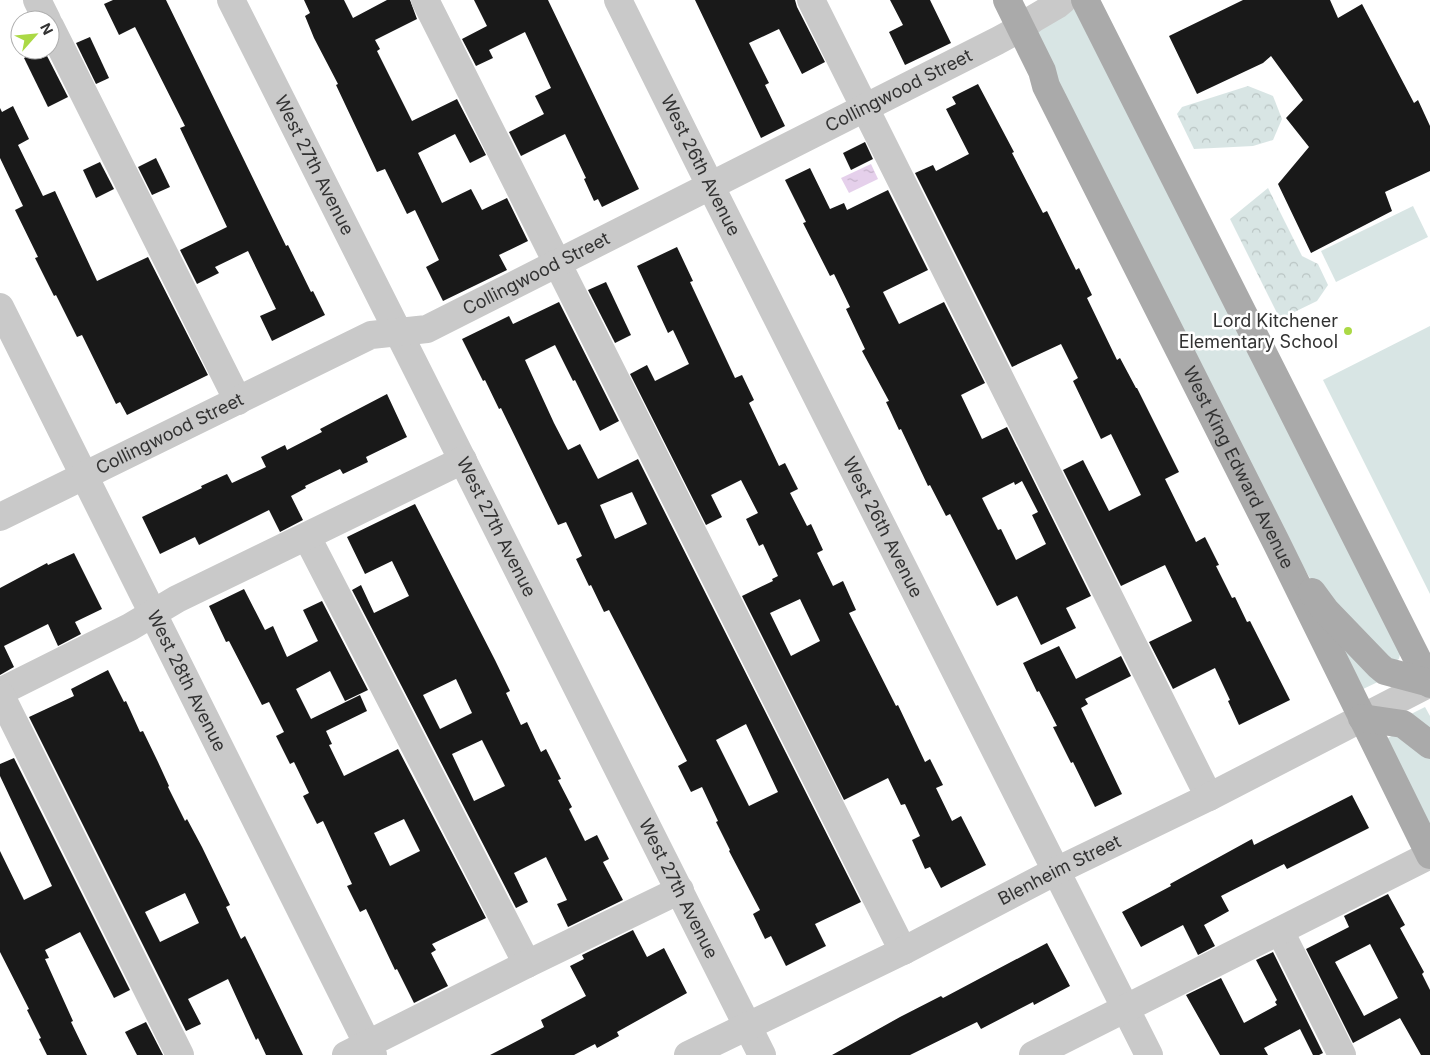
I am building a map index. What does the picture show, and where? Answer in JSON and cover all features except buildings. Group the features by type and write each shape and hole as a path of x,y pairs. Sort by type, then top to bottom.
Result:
{"main road":[{"name":"West King Edward Avenue","path":"1007,0 1042,72 1050,95 1276,542 1430,855"},
{"path":"1084,0 1430,684"},
{"path":"1276,542 1326,611 1379,666 1385,671 1430,684"},
{"path":"1362,718 1403,724 1430,745"}],"street":[{"name":"West 27th Avenue","path":"231,0 762,1055"},
{"path":"425,0 903,951"},
{"name":"West 26th Avenue","path":"618,0 1149,1055"},
{"path":"811,0 1209,797"},
{"name":"Collingwood Street","path":"0,517 84,474 238,401 370,334 427,329 1021,28 1033,18 1063,0"},
{"path":"60,46 238,401"},
{"name":"West 28th Avenue","path":"0,307 154,613 362,1051"},
{"path":"180,1055 0,693 130,627 177,599 463,460"},
{"path":"307,536 526,964"},
{"name":"Blenheim Street","path":"688,1055 903,951 1056,871 1209,797 1430,684"},
{"path":"1033,1055 1430,855"},
{"path":"362,1051 526,964 680,890"},
{"path":"1280,931 1342,1055"}],"green space":[{"path":"1072,3 1400,654 1399,659 1388,665 1322,598 1279,527 1039,44 1038,31"},
{"path":"1248,86 1273,96 1282,119 1273,140 1253,146 1194,149 1177,114 1182,107"},
{"path":"1268,188 1302,256 1318,264 1328,285 1317,301 1280,319 1230,219"},
{"path":"1413,206 1428,237 1336,282 1321,251"},
{"path":"1430,326 1430,594 1323,380"},
{"path":"1335,631 1382,680 1361,690"},
{"path":"1425,707 1430,716 1430,736 1405,717"},
{"path":"1401,731 1430,755 1430,831 1384,740"}],"water":[{"path":"871,164 878,179 849,193 841,178"}],"place":[{"name":"Lord Kitchener Elementary School","path":"1348,331"}]}
